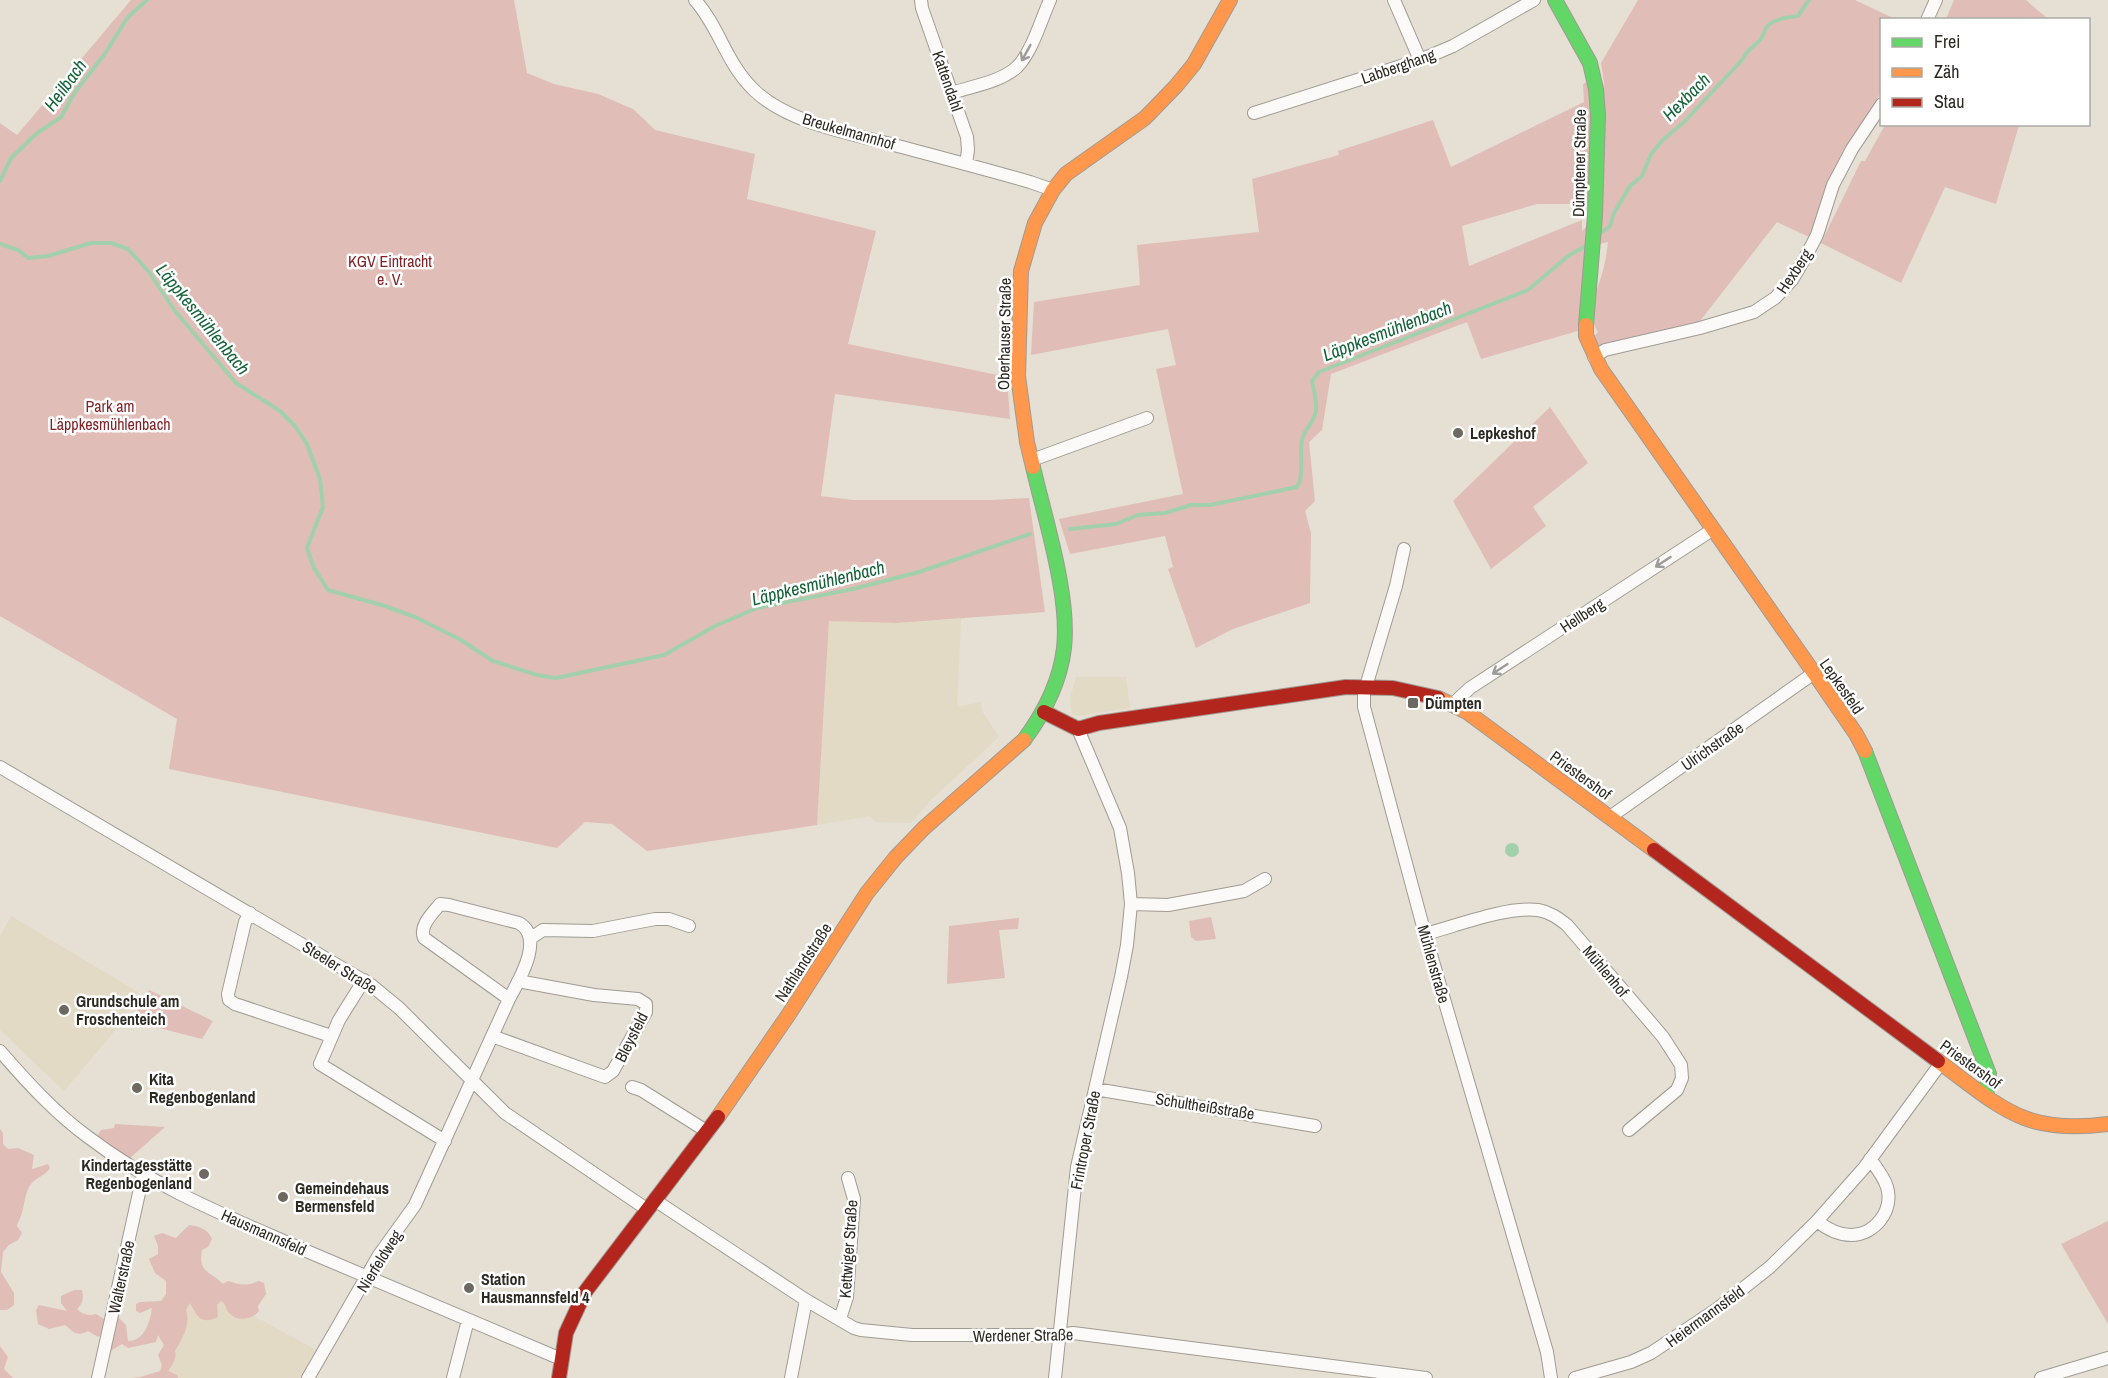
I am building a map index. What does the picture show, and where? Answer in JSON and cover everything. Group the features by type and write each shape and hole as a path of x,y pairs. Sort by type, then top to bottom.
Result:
{"street":[{"name":"Breukelmannhof","path":"695,0 712,23 732,64 755,91 776,107 814,123 1053,190"},
{"name":"Kattendahl","path":"921,0 967,137 966,164"},
{"path":"952,93 999,77 1018,66 1050,0"},
{"name":"Oberhauser Straße","path":"935,817 1010,754 1029,735 1044,712 1060,669 1064,647 1060,584 1022,413 1018,376 1021,271 1035,223 1053,190 1066,174 1145,118 1176,86 1194,64 1230,0"},
{"path":"1394,0 1420,60"},
{"name":"Labberghang","path":"1254,113 1420,60 1453,46 1534,0"},
{"name":"Dümptener Straße","path":"1555,0 1590,63 1596,89 1598,115 1595,215 1586,310 1586,336"},
{"path":"1928,18 1936,0"},
{"name":"Hexberg","path":"1594,357 1605,350 1700,328 1754,312 1775,298 1792,279 1805,258 1817,235 1838,176 1852,149 1880,106"},
{"name":"Lepkesfeld","path":"1586,336 1594,357 1712,530 1856,734 1868,756 1989,1074 1986,1096"},
{"path":"1032,460 1147,418"},
{"name":"Hellberg","path":"1454,703 1470,688 1712,530"},
{"name":"Mühlenstraße","path":"1404,549 1396,586 1362,700 1425,934 1547,1352 1551,1378"},
{"name":"Ulrichstraße","path":"1610,817 1814,673"},
{"name":"Priestershof","path":"1078,729 1099,723 1366,685 1428,695 1454,703 2009,1112 2046,1127 2076,1129 2108,1124"},
{"path":"1044,712 1078,729"},
{"name":"Frintroper Straße","path":"1055,1378 1077,1167 1124,961 1131,904 1120,828 1078,729"},
{"name":"Steeler Straße","path":"0,767 364,980 399,1008 516,1121 652,1206"},
{"name":"Nathlandstraße","path":"560,1378 561,1359 568,1326 585,1292 708,1132 789,1014 867,893 896,857 935,817"},
{"path":"1131,904 1168,905 1244,891 1265,879"},
{"path":"472,1080 518,981 530,951 531,938 522,924 443,903 438,906 422,929 424,938 509,999"},
{"name":"Mühlenhof","path":"1425,934 1514,910 1544,911 1556,916 1567,925 1663,1037 1681,1065 1682,1078 1677,1090 1629,1130"},
{"path":"250,913 245,922 228,994 229,1000 331,1036"},
{"path":"531,938 543,930 574,932 603,930 655,919 675,920 689,926"},
{"path":"364,980 345,1008 320,1064 445,1141"},
{"name":"Bleysfeld","path":"492,1036 605,1077 613,1071 646,1012 645,1002 638,999 594,995 518,981"},
{"name":"Hausmannsfeld","path":"0,1051 50,1105 71,1124 143,1175 195,1202 561,1359"},
{"name":"Heiermannsfeld","path":"1575,1378 1636,1361 1671,1341 1742,1289 1817,1221 1870,1159 1941,1063"},
{"name":"Nierfeldweg","path":"308,1378 384,1247 416,1204 472,1080"},
{"path":"632,1087 641,1090 708,1132"},
{"name":"Schultheißstraße","path":"1095,1089 1316,1126"},
{"path":"1817,1221 1834,1232 1851,1235 1868,1231 1879,1222 1887,1207 1889,1193 1885,1180 1870,1159"},
{"name":"Walterstraße","path":"98,1378 143,1175"},
{"name":"Kettwiger Straße","path":"840,1319 847,1296 854,1199 848,1178"},
{"name":"Werdener Straße","path":"652,1206 861,1330 903,1335 1059,1335 1073,1333 1426,1378"},
{"path":"790,1378 807,1300"},
{"path":"453,1378 468,1320"},
{"path":"2041,1378 2108,1358"}],"shaded area":[{"path":"961,619 957,707 981,702 982,711 999,737 932,799 911,823 875,822 870,816 817,825 829,621 897,623"},
{"path":"1076,677 1126,677 1130,708 1078,716 1072,714 1070,698"},
{"path":"1512,843 1517,845 1519,850 1517,855 1512,857 1507,855 1505,850 1507,845"},
{"name":"Grundschule am Froschenteich","path":"11,916 138,992 118,1027 64,1091 0,1030 0,936"},
{"path":"183,1277 318,1351 300,1378 158,1378"}],"green space":[{"path":"131,0 514,0 527,73 554,84 598,94 633,109 655,130 755,154 747,199 876,231 848,344 1007,377 1010,419 835,394 821,496 853,500 1029,498 1045,612 897,623 829,621 817,825 647,851 612,824 585,822 557,848 169,769 177,719 0,616 0,123 17,135"},
{"path":"1638,0 1855,0 1893,18 1880,18 1880,93 1811,238 1777,222 1700,321 1612,344 1606,343 1605,346 1597,344 1588,334 1595,335 1598,332 1594,325 1593,308 1608,242 1600,244 1604,82 1601,63"},
{"path":"1954,0 2026,0 2047,18 1946,18"},
{"path":"1590,77 1594,202 1537,204 1462,226 1469,266 1582,220 1582,231 1587,226 1578,331 1481,359 1467,322 1331,374 1322,430 1309,442 1315,501 1305,511 1311,533 1310,603 1233,629 1196,648 1168,569 1173,567 1165,536 1070,554 1059,519 1183,494 1156,369 1176,365 1168,329 1031,355 1034,302 1140,285 1137,245 1259,232 1252,179 1339,155 1338,151 1433,120 1451,167 1584,102 1583,85"},
{"path":"1884,126 2019,126 1996,204 1945,187 1901,283 1821,243 1861,161 1865,161"},
{"path":"1550,407 1588,463 1533,507 1546,526 1491,569 1453,501"},
{"path":"1211,917 1216,939 1196,941 1191,937 1189,921"},
{"path":"1019,918 1018,929 999,930 1005,978 947,984 949,926"},
{"path":"149,990 213,1021 202,1039 132,1021"},
{"path":"115,1124 165,1127 129,1159 97,1136 101,1130 114,1128"},
{"path":"0,1129 3,1133 3,1144 8,1149 18,1148 34,1155 32,1169 48,1164 50,1168 29,1187 17,1226 22,1233 18,1240 3,1252 1,1272 14,1293 14,1305 7,1310 0,1310"},
{"path":"2108,1221 2108,1324 2061,1244"},
{"path":"189,1225 203,1229 212,1239 208,1247 202,1250 202,1263 206,1270 223,1284 228,1281 243,1284 258,1281 264,1283 266,1294 258,1306 259,1311 244,1319 232,1316 221,1301 217,1305 218,1317 203,1320 190,1303 186,1310 185,1332 175,1351 174,1362 168,1371 177,1375 178,1378 131,1378 160,1371 162,1366 158,1355 164,1345 158,1335 156,1342 128,1348 122,1344 109,1352 111,1335 115,1331 113,1327 98,1337 88,1331 81,1334 75,1333 65,1325 49,1329 38,1324 36,1310 39,1305 67,1311 61,1303 61,1296 74,1290 82,1290 81,1305 77,1309 79,1311 90,1315 96,1314 106,1320 117,1316 126,1325 128,1341 138,1338 148,1325 152,1308 140,1313 136,1311 136,1304 161,1301 166,1294 166,1281 155,1273 149,1259 158,1254 154,1236 162,1233 176,1238"},
{"path":"0,1346 8,1357 4,1369 13,1378 0,1378"}],"waterway":[{"name":"Heilbach","path":"0,181 11,158 36,134 61,117 75,92 104,55 128,17 147,0"},
{"name":"Hexbach","path":"1601,233 1610,226 1614,213 1630,186 1642,176 1651,154 1664,139 1684,122 1743,59 1762,38 1768,25 1780,19 1798,16 1809,0"},
{"name":"Läppkesmühlenbach","path":"0,244 18,250 28,258 48,256 91,243 111,243 128,249 149,272 175,311 236,383 280,411 295,426 307,444 320,479 323,507 307,548 314,568 328,590 415,617 461,640 493,661 537,675 556,678 664,655 715,626 757,608 853,589 919,572 1030,534"},
{"name":"Läppkesmühlenbach","path":"1070,529 1116,524 1138,515 1165,513 1191,505 1210,505 1297,487 1301,476 1302,440 1316,410 1312,381 1319,372 1528,290 1568,256 1584,247"}],"traffic: fast":[{"path":"1555,0 1590,63 1596,89 1598,115 1595,215 1586,325"},
{"path":"1024,740 1038,719 1055,685 1062,661 1065,627 1060,582 1033,467"},
{"path":"1865,751 1989,1074 1986,1096"}],"traffic: slow":[{"path":"1033,467 1027,442 1018,376 1021,271 1035,223 1053,190 1066,174 1145,118 1176,86 1194,64 1230,0"},
{"path":"1586,325 1586,336 1601,369 1814,673 1865,751"},
{"path":"1438,698 1467,712 1654,850"},
{"path":"718,1117 789,1014 867,893 896,857 924,828 1024,740"},
{"path":"1938,1061 1998,1104 2034,1121 2079,1126 2108,1124"}],"traffic: jam":[{"path":"1044,712 1078,729 1099,723 1346,687 1393,688 1438,698"},
{"path":"1654,850 1938,1061"},
{"path":"559,1378 566,1333 585,1292 718,1117"}],"place":[{"name":"Lepkeshof","path":"1458,433"},
{"name":"Dümpten","path":"1413,703"},
{"name":"Grundschule am Froschenteich","path":"64,1010"},
{"name":"Kita Regenbogenland","path":"137,1088"},
{"name":"Kindertagesstätte Regenbogenland","path":"204,1174"},
{"name":"Gemeindehaus Bermensfeld","path":"283,1197"},
{"name":"Station Hausmannsfeld 4","path":"469,1288"}],"park label":[{"name":"KGV Eintracht e. V.","path":"390,270"},
{"name":"Park am Läppkesmühlenbach","path":"110,415"}]}
